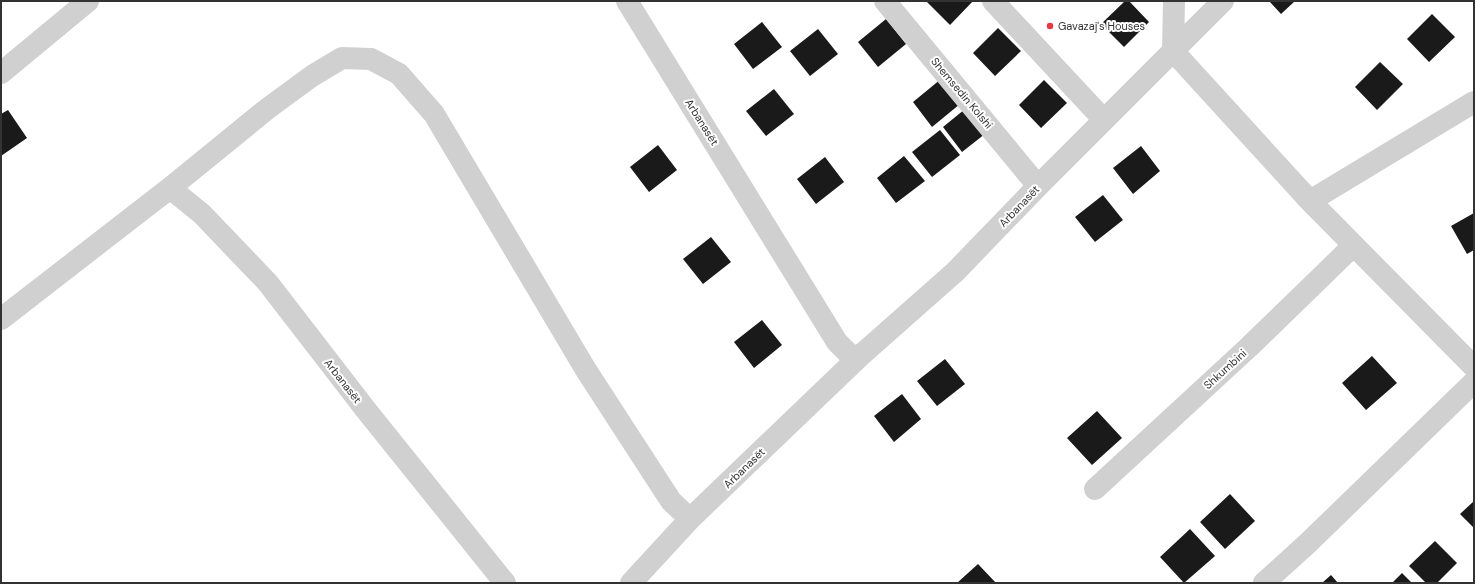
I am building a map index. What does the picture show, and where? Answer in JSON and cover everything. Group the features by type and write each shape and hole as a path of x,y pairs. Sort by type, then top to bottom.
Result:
{"street":[{"path":"1,73 88,1"},
{"name":"Arbanasët","path":"627,1 837,342 850,355 860,356"},
{"name":"Shemsedin Kolshi","path":"885,1 1038,186"},
{"path":"993,1 1104,120"},
{"path":"1174,1 1173,51 1310,201 1353,246 1474,366"},
{"name":"Arbanasët","path":"631,583 690,519 860,356 955,272 1038,186 1223,1"},
{"path":"1,319 170,188 267,109 312,76 342,58 371,59 399,74 434,114 586,370 671,501 690,519"},
{"path":"1310,201 1474,102"},
{"name":"Arbanasët","path":"170,188 202,214 268,283 366,410 506,583"},
{"name":"Shkumbini","path":"1095,489 1250,346 1353,246"},
{"path":"1264,583 1474,382"}],"building":[{"path":"926,1 973,1 950,25"},
{"path":"1125,1 1129,1 1149,22 1124,47 1101,24"},
{"path":"1269,1 1295,1 1281,14"},
{"path":"1432,14 1455,37 1429,62 1407,39"},
{"path":"886,19 906,44 878,67 858,42"},
{"path":"762,22 782,47 753,69 734,44"},
{"path":"998,28 1021,51 995,76 973,53"},
{"path":"818,29 838,54 810,76 790,51"},
{"path":"1380,62 1403,84 1377,110 1355,87"},
{"path":"941,79 960,104 932,127 913,102"},
{"path":"1044,80 1067,103 1041,128 1019,105"},
{"path":"774,89 794,114 766,136 746,111"},
{"path":"970,105 990,130 962,152 943,127"},
{"path":"8,110 27,138 1,156 1,114"},
{"path":"940,130 960,155 932,177 912,152"},
{"path":"658,145 677,170 649,192 630,167"},
{"path":"1141,146 1160,171 1133,194 1113,168"},
{"path":"904,156 925,181 896,203 877,178"},
{"path":"825,157 844,182 816,204 797,179"},
{"path":"1103,195 1123,220 1095,242 1075,217"},
{"path":"1474,213 1474,250 1467,254 1451,226"},
{"path":"711,237 731,262 703,284 683,259"},
{"path":"762,320 782,345 754,368 734,342"},
{"path":"1372,356 1397,383 1366,410 1342,383"},
{"path":"945,359 965,384 937,406 917,381"},
{"path":"902,394 921,419 894,442 874,416"},
{"path":"1097,411 1122,438 1092,465 1067,438"},
{"path":"1230,494 1255,521 1225,549 1200,522"},
{"path":"1474,501 1474,528 1460,514"},
{"path":"1190,529 1215,556 1184,583 1160,557"},
{"path":"1435,541 1457,563 1437,583 1426,583 1409,566"},
{"path":"978,564 996,583 957,583"},
{"path":"1402,573 1412,583 1392,583"},
{"path":"1331,575 1338,583 1322,583"}],"place":[{"name":"Gavazaj's Houses","path":"1050,26"}]}
